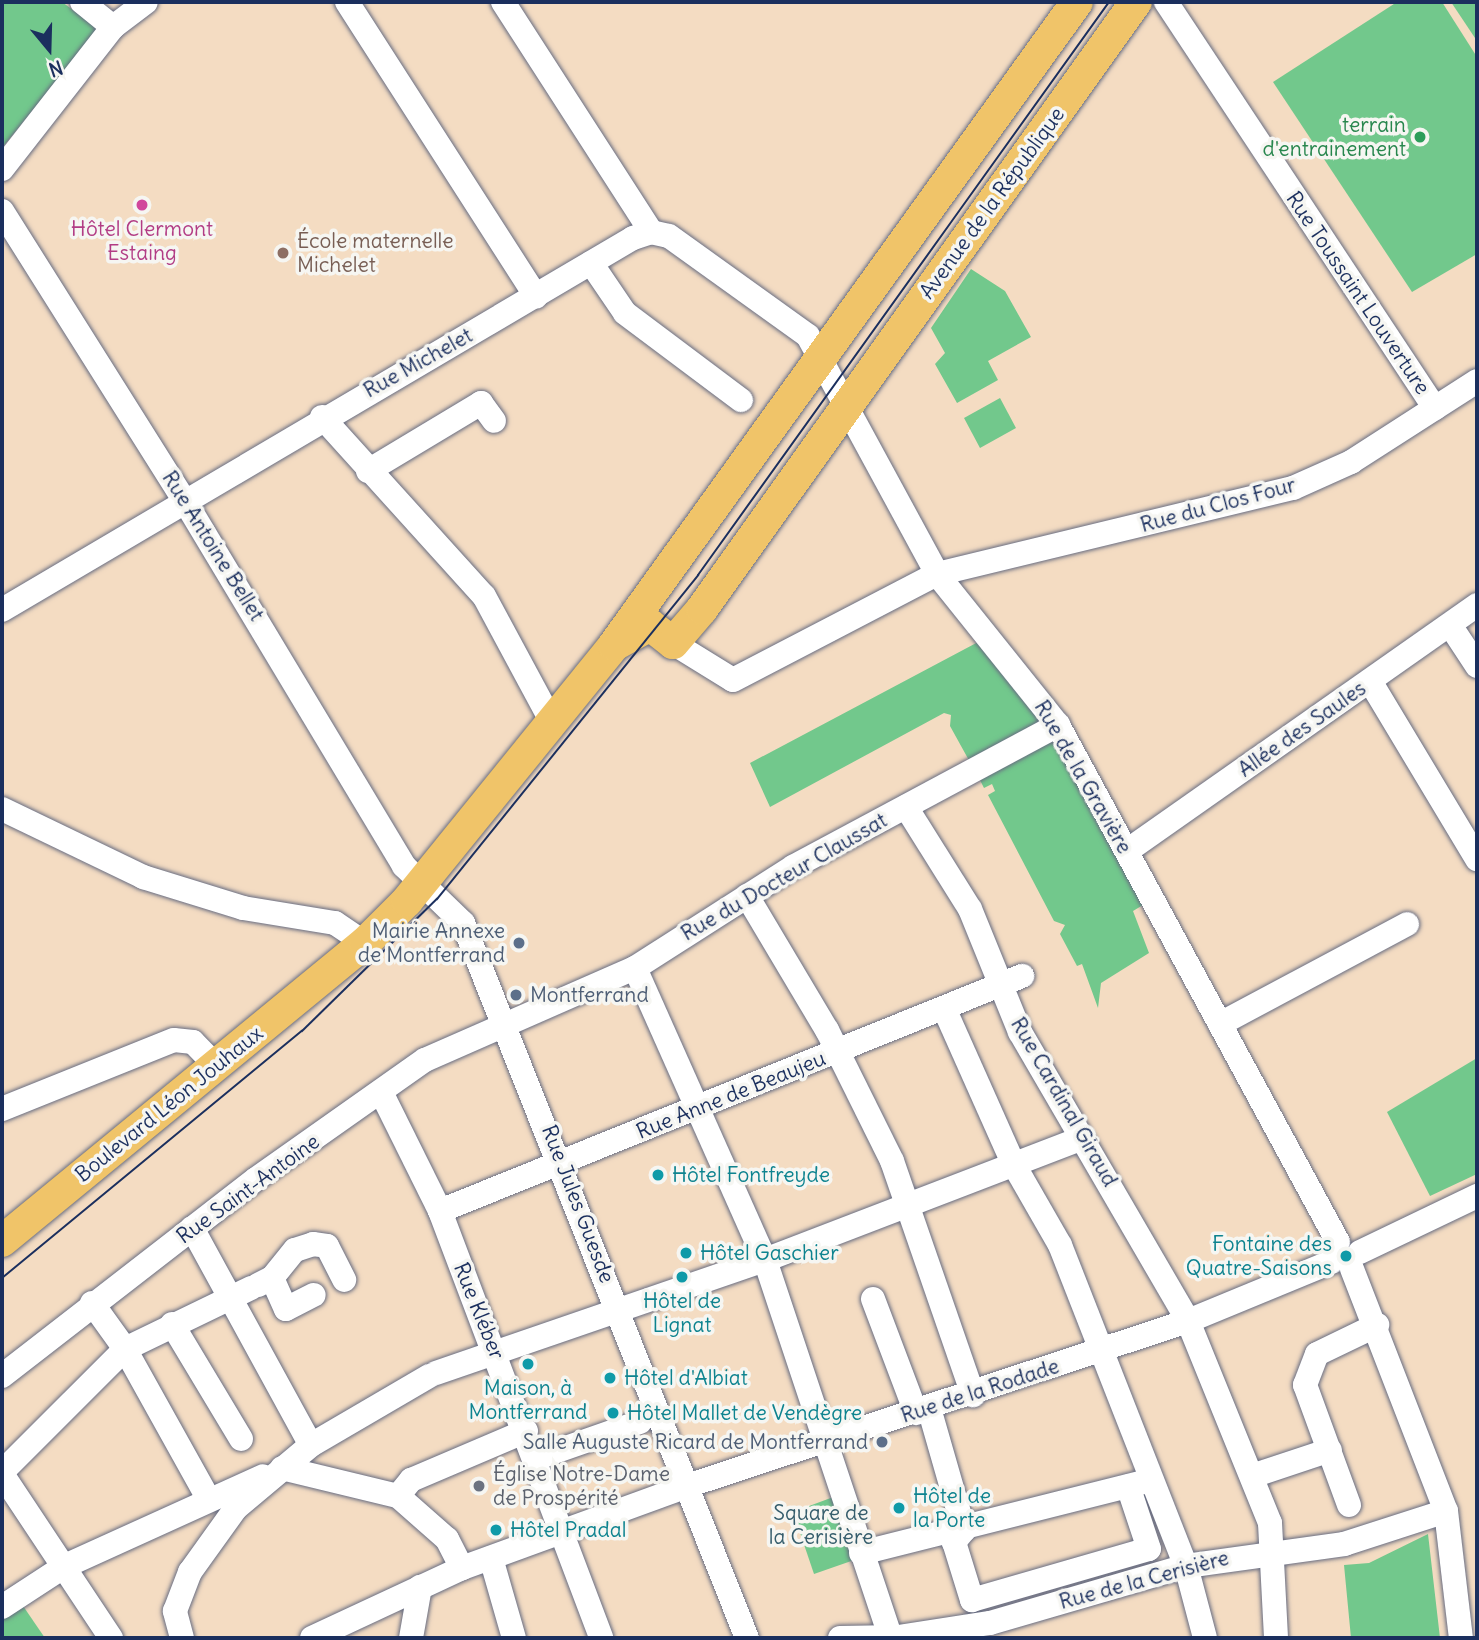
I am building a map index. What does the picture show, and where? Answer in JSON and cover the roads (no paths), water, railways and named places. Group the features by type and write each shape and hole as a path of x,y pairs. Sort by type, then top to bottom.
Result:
{"main road":[{"path":"553,724 614,645 822,359 1077,2"},
{"name":"Avenue de la République","path":"665,636 846,404 1136,2"},
{"path":"614,645 637,629 665,636"},
{"name":"Boulevard Léon Jouhaux","path":"2,1241 217,1067 352,948 419,882 553,724"}],"street":[{"path":"82,2 113,27"},
{"path":"2,169 113,27 146,2"},
{"path":"347,2 536,296"},
{"path":"503,2 650,232 669,236 736,281 808,336 846,404"},
{"name":"Rue Toussaint Louverture","path":"1166,2 1434,408"},
{"name":"Rue Antoine Bellet","path":"2,211 183,498 419,882 463,923"},
{"name":"Rue Michelet","path":"2,610 183,498 591,263 650,232"},
{"path":"591,263 625,313 741,400"},
{"name":"Rue du Clos Four","path":"665,636 733,680 937,574 1293,488 1351,462 1477,381"},
{"path":"368,471 481,403 494,421"},
{"name":"Rue de la Gravière","path":"846,404 937,574 1058,725 1345,1256 1377,1325 1446,1511 1461,1638"},
{"path":"322,417 368,471 484,596 553,724"},
{"path":"658,581 665,636"},
{"name":"Allée des Saules","path":"1127,851 1477,605"},
{"path":"1450,625 1477,666"},
{"path":"1370,681 1477,859"},
{"name":"Rue du Docteur Claussat","path":"507,1022 635,968 747,896 1058,725"},
{"name":"Rue Cardinal Giraud","path":"906,807 1011,980 1020,1032 1188,1321 1252,1476 1276,1552 1276,1638"},
{"path":"2,809 144,877 243,908 352,948"},
{"path":"747,896 836,1053 912,1205 972,1395"},
{"name":"Rue Jules Guesde","path":"463,923 507,1022 685,1487 747,1638"},
{"path":"1220,1024 1408,924"},
{"path":"635,968 701,1109 765,1260 823,1442 890,1636"},
{"name":"Rue Anne de Beaujeu","path":"440,1211 701,1109 1011,980"},
{"path":"944,1008 1014,1165 1060,1245 1154,1479 1186,1566 1205,1638"},
{"name":"Rue Saint-Antoine","path":"2,1376 92,1303 192,1228 382,1094 425,1060 507,1022"},
{"path":"2,1109 112,1064 185,1038 217,1067"},
{"name":"Rue Kléber","path":"382,1094 440,1211 565,1532 601,1638"},
{"path":"174,1634 175,1611 214,1532 310,1445 432,1375 495,1349 765,1260 1081,1139"},
{"name":"Rue de la Rodade","path":"312,1638 462,1569 685,1487 972,1395 1273,1289 1477,1196"},
{"path":"192,1228 253,1288 286,1309 314,1295"},
{"path":"111,1638 2,1473 125,1349 172,1324 253,1288 295,1250 313,1244 327,1247 344,1280"},
{"path":"253,1288 310,1445"},
{"path":"873,1299 922,1411 964,1530"},
{"path":"92,1303 125,1349 208,1498"},
{"path":"172,1324 241,1439"},
{"path":"1349,1505 1306,1385 1317,1354 1377,1325"},
{"path":"537,1458 640,1422"},
{"path":"398,1496 411,1480 526,1431"},
{"path":"1252,1476 1330,1450"},
{"path":"2,1607 65,1566 208,1498 282,1468 398,1496 447,1539 462,1569"},
{"path":"862,1553 921,1535 964,1530 1154,1479"},
{"path":"964,1530 954,1542 972,1600 1149,1549 1128,1486"},
{"name":"Rue de la Cerisière","path":"840,1638 890,1636 990,1623 1186,1566 1344,1544 1446,1511"},
{"path":"491,1558 514,1638"},
{"path":"411,1638 420,1587"}],"tram line":[{"path":"2,1278 302,1031 437,899 698,575 1109,2"}],"place":[{"name":"terrain d'entrainement","path":"1420,137"},
{"name":"Hôtel Clermont Estaing","path":"142,205"},
{"name":"École maternelle Michelet","path":"283,253"},
{"name":"Mairie Annexe de Montferrand","path":"519,943"},
{"name":"Montferrand","path":"516,995"},
{"name":"Hôtel Fontfreyde","path":"658,1175"},
{"name":"Hôtel Gaschier","path":"686,1253"},
{"name":"Fontaine des Quatre-Saisons","path":"1346,1256"},
{"name":"Hôtel de Lignat","path":"682,1277"},
{"name":"Maison, à Montferrand","path":"528,1364"},
{"name":"Hôtel d'Albiat","path":"610,1378"},
{"name":"Hôtel Mallet de Vendègre","path":"613,1413"},
{"name":"Salle Auguste Ricard de Montferrand","path":"882,1442"},
{"name":"Église Notre-Dame de Prospérité","path":"479,1486"},
{"name":"Hôtel de la Porte","path":"899,1508"},
{"name":"Hôtel Pradal","path":"496,1530"}],"park label":[{"name":"Square de la Cerisière","path":"821,1525"}]}
